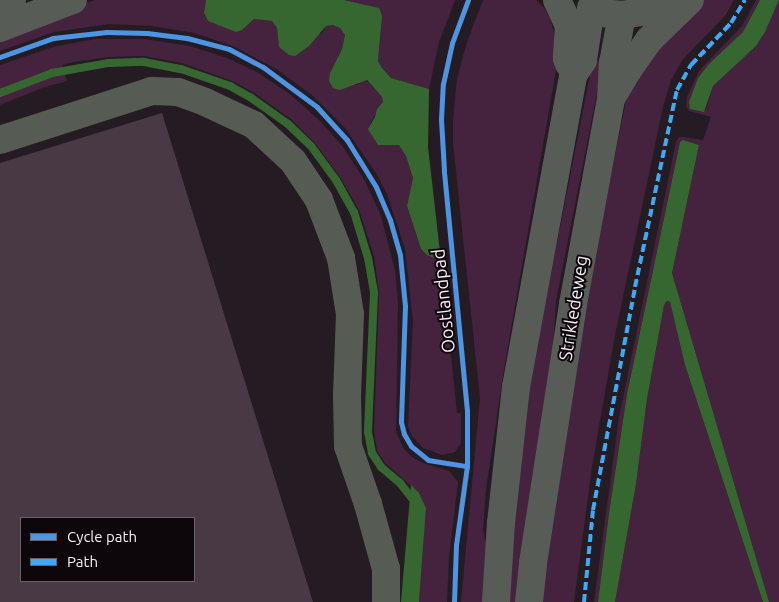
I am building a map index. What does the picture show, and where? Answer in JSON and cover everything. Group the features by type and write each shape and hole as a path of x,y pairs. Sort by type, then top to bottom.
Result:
{"main road":[{"path":"0,5 12,0"},
{"path":"0,28 73,0"},
{"path":"496,602 501,523 516,387 573,75 568,58 573,5 607,14 622,15 640,12 658,0"},
{"path":"611,99 628,70 650,40 690,0"},
{"name":"Strikledeweg","path":"529,602 533,563 573,304 611,99 613,63 622,15"}],"lane":[{"path":"0,140 152,91 178,92 205,102 254,125 293,161 319,200 341,258 350,314 347,394 348,446 368,504 386,569 386,602"}],"shaded area":[{"path":"95,0 206,0 204,13 208,21 242,30 254,19 272,21 277,28 279,47 322,33 326,26 333,25 340,28 345,35 342,49 330,73 356,85 366,80 382,97 383,102 370,124 385,145 399,145 406,156 413,178 407,206 421,249 427,255 441,261 457,413 461,413 461,443 455,452 442,455 423,448 412,436 408,426 413,321 405,249 387,194 376,173 345,128 313,96 278,70 233,46 194,33 152,26 109,24 54,32 0,51 0,35"},
{"path":"206,0 344,0 379,8 382,16 378,61 382,68 391,78 429,89 428,147 441,261 427,255 421,249 407,206 413,178 406,156 399,145 378,145 368,129 377,109 383,102 382,97 367,80 340,90 333,88 329,81 330,73 342,49 345,35 340,28 333,25 326,26 309,46 295,56 289,55 279,47 277,28 272,21 254,19 242,30 236,32 208,21 204,13"},
{"path":"344,0 455,0 439,42 429,89 391,78 378,61 381,32 379,8"},
{"path":"483,0 536,0 544,8 551,21 554,34 556,70 503,375 486,490 483,530 493,578 492,602 461,602 480,398 453,143 453,120 457,79 467,42"},
{"path":"700,0 734,0 725,16 683,59 671,80 663,107 615,335 592,467 574,602 538,602 577,343 627,96 634,75"},
{"path":"756,0 760,0 743,32 698,78 689,105 706,110 713,86 756,46 765,32 779,0 779,602 769,602 672,273 699,145 683,140 680,142 627,394 598,602 594,602 619,417 676,142 679,137 703,140 711,117 689,111 686,106 687,97 699,71 742,26"},
{"path":"760,0 779,0 765,32 756,46 713,86 704,112 690,109 689,102 698,78 709,64 743,32"},
{"path":"96,39 143,39 190,46 227,58 257,72 291,95 320,121 343,147 365,181 381,216 395,270 398,302 396,432 403,448 412,457 423,463 449,471 458,482 449,557 447,602 419,602 426,508 419,493 385,463 377,451 374,431 379,292 374,256 359,210 340,177 315,143 292,120 253,92 232,81 182,63 144,56 109,57 73,62 62,65 67,81 42,88 0,105 0,65 56,46"},
{"path":"593,60 603,62 556,301 549,404 523,602 508,602 523,427 539,334"},
{"path":"683,140 699,145 672,273 769,602 763,602 685,365 670,302 667,301 664,305 647,399 636,484 615,602 598,602 627,394 680,142"},
{"path":"667,301 670,302 685,365 763,602 615,602 636,484 647,399 664,305"},
{"path":"411,485 419,493 426,508 419,602 401,602"}],"building":[{"path":"162,113 313,602 0,602 0,163"}],"waterway":[{"path":"0,93 52,73 109,63 144,62 181,69 230,86 250,97 288,124 311,146 336,180 354,212 368,258 374,293 368,432 372,453 381,467 400,483 415,502"}],"marked path":[{"path":"584,602 593,510 635,287 677,90 691,65 731,23 745,0"}],"cycle path":[{"name":"Oostlandpad","path":"454,602 456,545 467,466 467,411 444,170 441,119 443,84 452,43 468,0"},
{"path":"0,57 53,38 107,32 147,33 187,38 229,49 263,67 317,107 347,140 376,187 390,220 400,255 405,306 401,422 404,434 411,446 428,460 467,466"}]}
